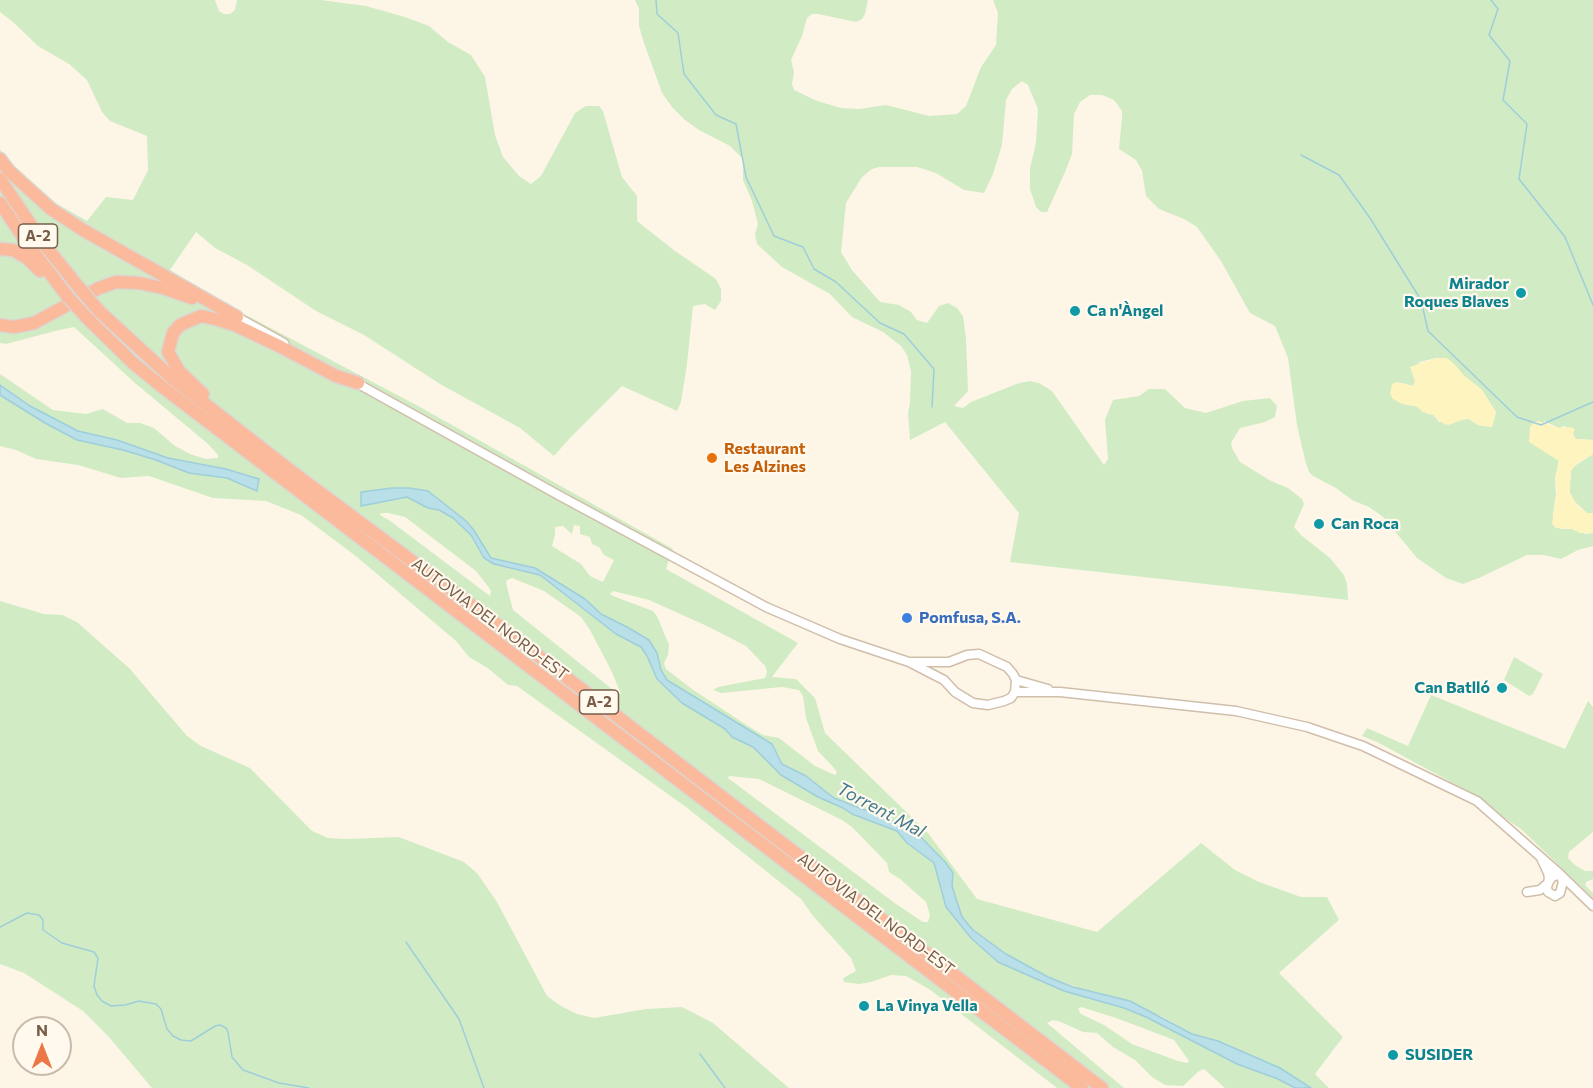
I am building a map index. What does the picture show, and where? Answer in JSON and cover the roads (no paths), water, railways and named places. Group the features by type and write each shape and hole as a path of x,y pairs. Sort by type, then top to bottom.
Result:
{"highway":[{"path":"0,159 9,171 51,209 75,225 237,317"},
{"name":"AUTOVIA DEL NORD-EST","path":"0,179 43,243 81,290 172,379 291,471 509,633 1102,1088"},
{"name":"AUTOVIA DEL NORD-EST","path":"0,203 32,250 67,294 88,319 134,364 1082,1088"},
{"path":"0,249 13,250 27,258 67,294"},
{"path":"0,323 14,327 34,323 99,288 116,282 139,282 163,288 237,317"},
{"path":"221,415 214,404 179,371 168,352 173,333 180,325 201,316 234,325 336,376 358,383"}],"street":[{"path":"237,317 766,607 840,639 909,662 944,680 960,697 981,705 1009,699 1015,692 1016,680 1007,667 979,654 967,655 949,662 909,662"},
{"path":"944,680 949,662"},
{"path":"1016,680 1060,692"},
{"path":"1015,692 1060,692 1236,711 1307,728 1363,746 1478,801 1560,873 1593,906"},
{"path":"1540,855 1548,873 1548,890 1555,894"},
{"path":"1560,873 1552,877 1540,890 1527,892 1537,896 1568,890 1581,894"},
{"path":"1555,894 1563,882 1560,873"}],"water":[{"path":"0,385 30,406 78,431 117,440 168,458 226,469 259,479 257,491 227,478 189,473 123,450 77,440 0,395"},
{"path":"392,488 428,491 465,520 491,558 535,568 585,599 601,614 649,640 657,653 661,670 667,680 772,744 782,764 806,776 834,798 891,820 918,834 953,873 952,886 962,917 973,930 1006,954 1048,977 1073,987 1130,1001 1192,1034 1218,1041 1280,1068 1311,1088 1295,1088 1278,1079 1237,1064 1146,1017 1124,1008 1064,991 998,962 971,938 946,907 934,863 907,843 897,831 852,814 781,775 753,747 732,737 725,729 682,703 657,679 641,647 616,634 540,575 494,564 484,558 471,535 453,518 407,497 361,506 361,492"}],"waterway":[{"path":"656,0 657,14 678,33 684,74 716,115 736,124 746,177 774,236 803,247 814,269 836,282 880,323 904,334 934,369 932,407"},
{"path":"1491,0 1498,9 1489,35 1510,61 1503,100 1527,124 1519,179 1565,237 1593,305"},
{"path":"1301,155 1339,175 1370,218 1421,300 1428,331 1517,417 1541,425 1593,402"},
{"path":"0,927 27,913 39,915 43,920 43,930 62,943 94,952 98,958 94,986 102,1001 111,1006 139,1001 156,1004 161,1009 167,1029 181,1040 191,1041 220,1025 226,1028 232,1057 243,1070 279,1083 309,1088"},
{"path":"406,942 459,1019 484,1088"},
{"path":"700,1054 725,1088"}],"place":[{"name":"Mirador Roques Blaves","path":"1521,293"},
{"name":"Ca n'Àngel","path":"1075,311"},
{"name":"Restaurant Les Alzines","path":"712,458"},
{"name":"Can Roca","path":"1319,524"},
{"name":"Pomfusa, S.A.","path":"907,618"},
{"name":"Can Batlló","path":"1502,688"},
{"name":"La Vinya Vella","path":"864,1006"},
{"name":"SUSIDER","path":"1393,1055"}],"water label":[{"name":"Torrent Mal","path":"881,810"}]}
